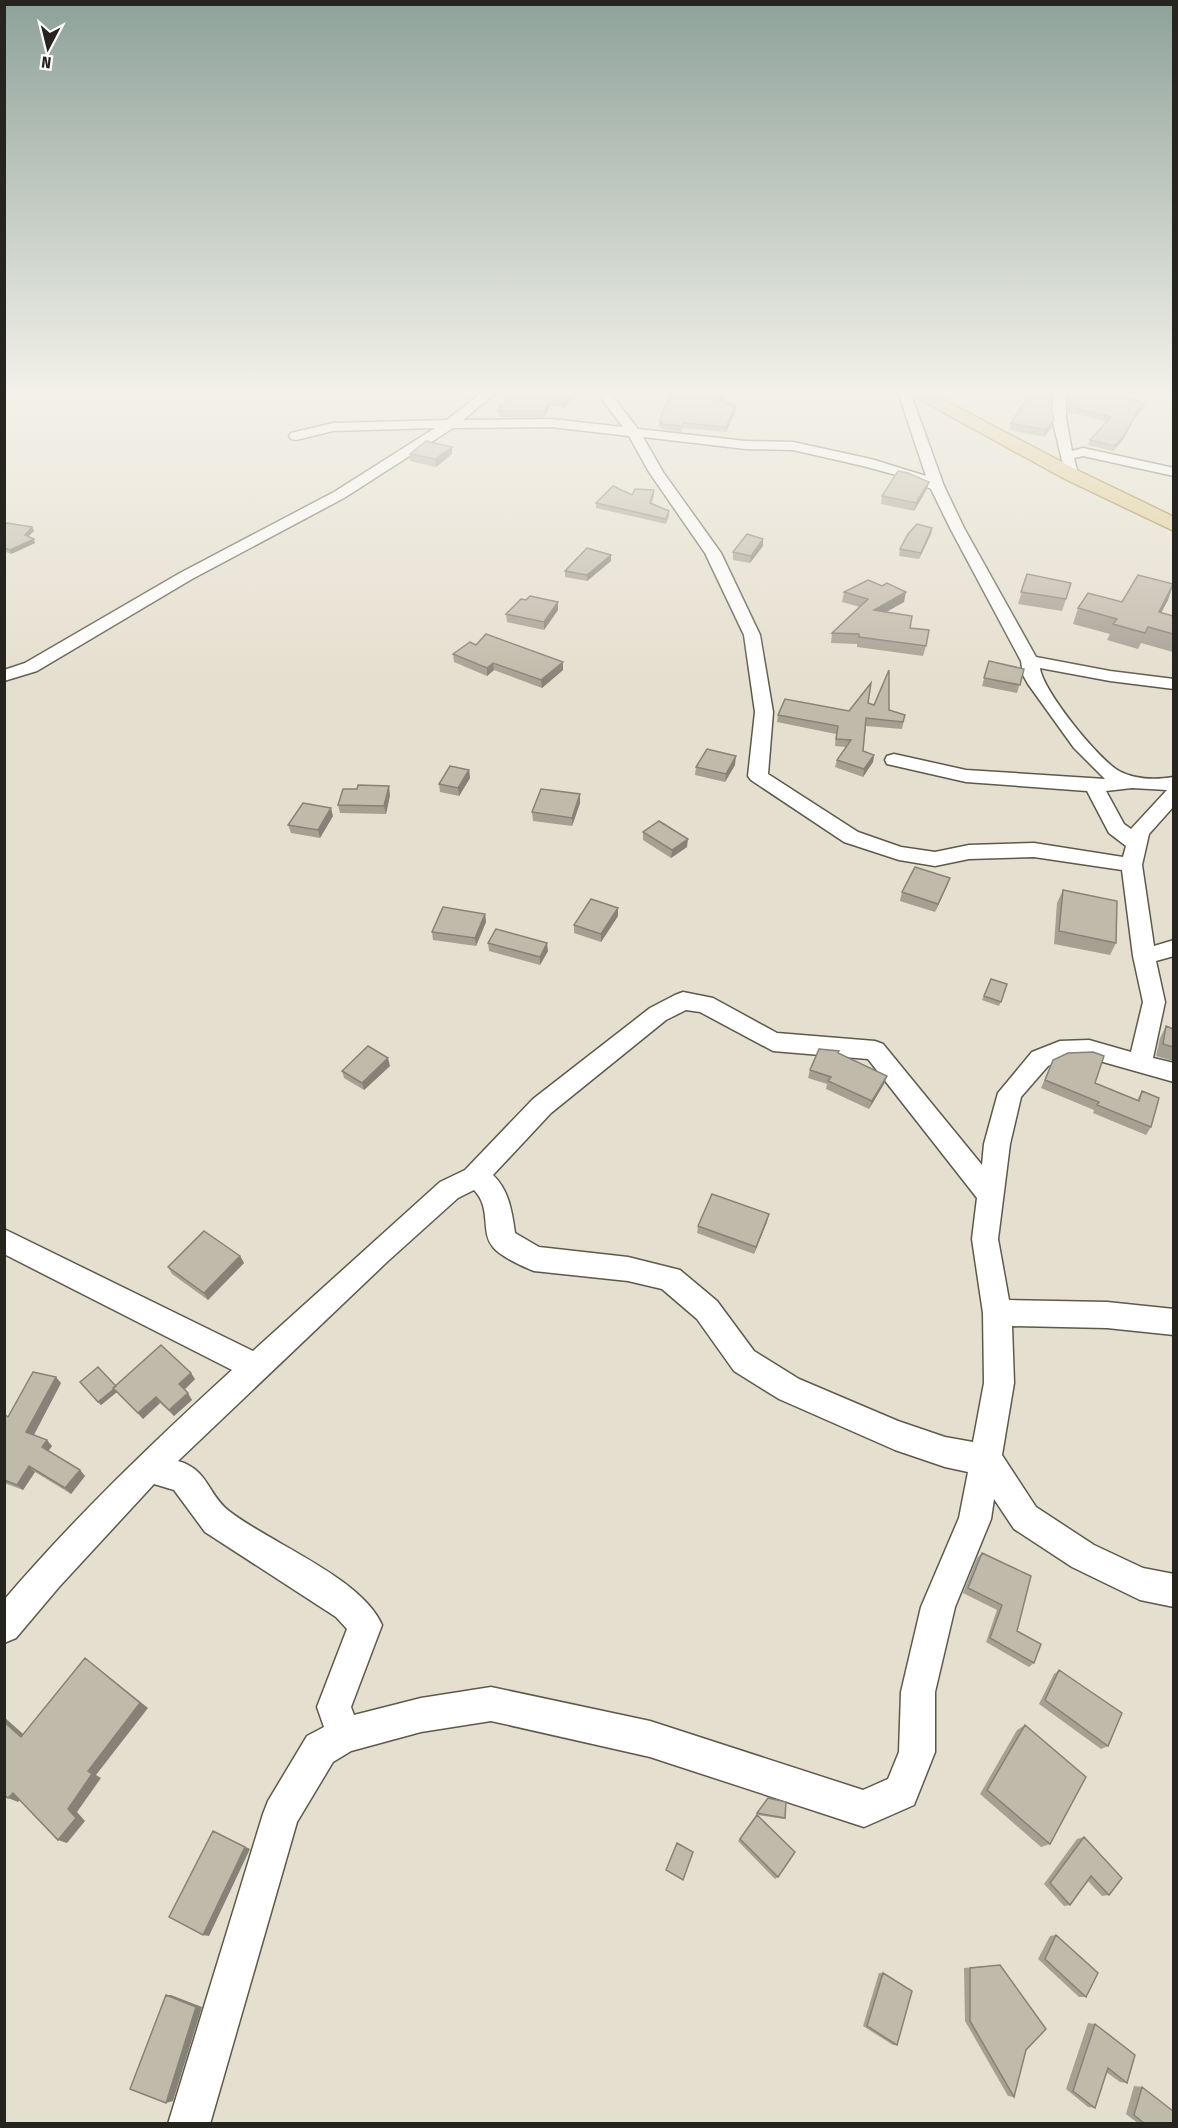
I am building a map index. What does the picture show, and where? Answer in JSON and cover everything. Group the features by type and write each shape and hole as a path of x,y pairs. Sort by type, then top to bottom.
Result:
{"main road":[{"path":"1099,488 1173,525"}],"street":[{"path":"4,676 31,667 186,576 349,488"},
{"path":"667,488 712,553 752,635 764,712 758,776 851,837 898,854 935,860 969,852 1034,850 1135,854"},
{"path":"938,488 957,528 1030,661 1032,675 1060,718 1107,772 1130,783"},
{"path":"1030,661 1110,676 1173,684"},
{"path":"894,760 966,776 1094,786 1130,783 1156,786 1173,783"},
{"path":"1094,786 1116,828 1135,854"},
{"path":"1140,1063 1154,1002 1144,956 1135,854 1139,832 1173,794"},
{"path":"1144,956 1173,948"},
{"path":"4,1626 47,1575 149,1467 256,1367 449,1190 474,1178 542,1107 658,1014 683,1001 705,1004 773,1042 875,1050 991,1196"},
{"path":"189,2124 281,1814 320,1749 344,1735 421,1716 491,1704 650,1738 864,1809 901,1792 917,1752 918,1692 935,1618 975,1518 987,1460 999,1383 997,1312 985,1239 997,1144 1010,1093 1040,1059 1060,1050 1089,1049 1173,1073"},
{"path":"474,1178 484,1182 497,1199 503,1239 534,1259 628,1269 670,1279 707,1310 744,1360 789,1389 895,1435 945,1452 987,1460 1025,1518 1083,1556 1140,1584 1173,1591"},
{"path":"4,1241 256,1367"},
{"path":"997,1312 1107,1315 1173,1322"},
{"path":"149,1467 184,1478 216,1521 348,1605 365,1625 334,1707 344,1735"}],"building":[{"path":"611,488 618,488 632,495 635,489 654,490 650,503 669,511 666,519 596,503"},
{"path":"887,488 925,488 916,503 882,496"},
{"path":"7,523 32,527 25,535 34,539 10,550 4,548 4,525"},
{"path":"917,524 932,528 921,553 900,549 908,534"},
{"path":"747,534 763,539 751,556 733,552"},
{"path":"587,548 611,555 587,575 565,571"},
{"path":"1027,574 1071,583 1066,599 1021,592"},
{"path":"1138,575 1173,584 1159,612 1173,616 1173,634 1148,627 1145,633 1113,624 1117,619 1078,608 1088,593 1122,602"},
{"path":"868,580 882,586 887,583 906,592 874,610 912,616 910,628 929,630 926,646 859,637 859,634 832,633 868,599 844,592"},
{"path":"530,596 558,602 544,622 506,614 521,599 526,600"},
{"path":"486,634 563,662 541,680 493,663 487,668 453,654 470,642 476,645"},
{"path":"989,661 1024,669 1020,685 984,678"},
{"path":"889,670 889,710 905,715 903,722 866,718 863,751 874,755 864,769 837,760 851,740 836,739 838,726 778,715 785,699 849,711 871,683 868,703 874,705"},
{"path":"707,749 736,756 726,774 696,767"},
{"path":"450,766 469,770 458,788 439,784"},
{"path":"358,785 389,786 384,806 338,805 343,789 357,789"},
{"path":"541,789 580,794 572,818 532,812"},
{"path":"303,803 331,808 318,830 288,825"},
{"path":"659,821 688,839 672,850 643,832"},
{"path":"915,867 950,878 938,904 902,892"},
{"path":"1063,890 1117,901 1116,943 1059,931"},
{"path":"591,899 618,908 601,934 574,925"},
{"path":"443,907 485,914 475,938 432,932"},
{"path":"496,929 547,943 540,957 488,943"},
{"path":"991,979 1007,984 1001,1002 984,996"},
{"path":"1166,1026 1173,1029 1173,1047 1163,1044"},
{"path":"368,1046 388,1058 362,1083 342,1071"},
{"path":"819,1049 839,1051 838,1053 887,1076 872,1101 828,1081 831,1077 810,1070"},
{"path":"1093,1052 1104,1056 1095,1083 1139,1101 1142,1091 1159,1098 1151,1127 1045,1080 1053,1060 1068,1053"},
{"path":"712,1194 769,1214 756,1247 698,1226"},
{"path":"204,1231 240,1256 204,1293 168,1267"},
{"path":"161,1345 191,1373 179,1384 188,1393 169,1410 156,1397 138,1413 113,1388"},
{"path":"98,1367 116,1386 98,1402 80,1382"},
{"path":"33,1372 56,1377 26,1432 47,1440 42,1447 80,1470 65,1488 29,1466 17,1485 4,1480 4,1414 8,1417"},
{"path":"982,1553 1031,1576 1017,1631 1041,1644 1034,1663 990,1638 1002,1605 968,1588"},
{"path":"85,1658 140,1703 88,1771 92,1774 68,1809 76,1818 58,1840 13,1793 8,1798 4,1795 4,1722 21,1737"},
{"path":"1059,1670 1122,1713 1108,1746 1045,1700"},
{"path":"1025,1725 1086,1777 1050,1844 987,1790"},
{"path":"768,1798 786,1802 785,1818 757,1813"},
{"path":"757,1815 795,1852 778,1877 740,1839"},
{"path":"213,1831 245,1847 203,1935 169,1917"},
{"path":"1084,1837 1122,1878 1109,1895 1091,1876 1070,1905 1050,1883"},
{"path":"677,1843 693,1852 683,1880 666,1870"},
{"path":"1056,1935 1098,1973 1086,1997 1045,1959"},
{"path":"1000,1965 1046,2029 1026,2050 1014,2097 970,2021 970,1968"},
{"path":"883,1973 912,1991 897,2045 867,2026"},
{"path":"166,1995 196,2007 166,2103 130,2089"},
{"path":"1095,2024 1135,2055 1127,2083 1108,2068 1095,2108 1073,2091"},
{"path":"1142,2087 1173,2111 1173,2124 1145,2124 1134,2115"}]}
